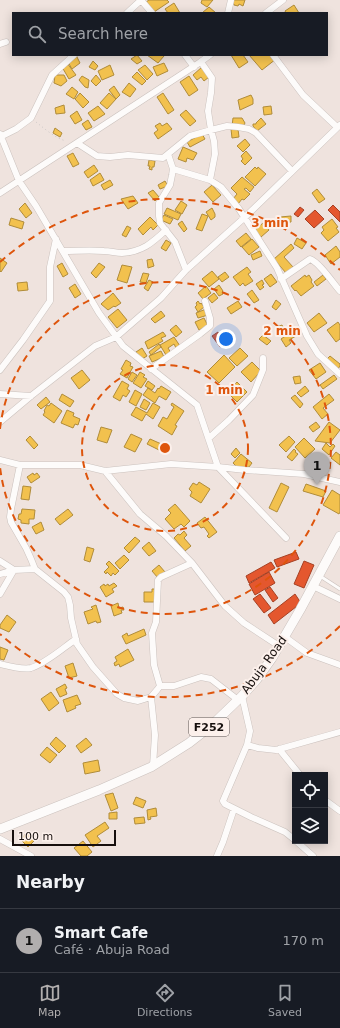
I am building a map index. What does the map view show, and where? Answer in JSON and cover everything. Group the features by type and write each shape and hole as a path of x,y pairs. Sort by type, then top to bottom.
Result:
{"main road":[{"name":"Abuja Road","path":"0,829 99,790 153,766 189,743 212,725 257,679 285,637 340,536"}],"street":[{"path":"128,12 141,0 151,12"},
{"path":"228,12 231,0"},
{"path":"267,12 283,0"},
{"path":"73,56 52,75 31,118 16,129 0,136 19,181 36,206 99,313 116,337 123,346 197,405 218,467 286,538"},
{"path":"186,56 194,67"},
{"path":"0,193 209,56"},
{"path":"0,422 95,346 116,337 161,298 186,270 244,218 339,126 303,95 274,56"},
{"path":"201,62 212,78 208,111 215,154 210,180"},
{"path":"77,143 97,156 110,157 128,155 163,158 190,136 227,126 249,129 256,133 292,171"},
{"path":"168,154 173,168 170,185 159,203 160,224 175,242 186,270"},
{"path":"173,168 210,180 221,187 239,209 277,268 307,336 318,354 340,374"},
{"path":"63,251 103,250 121,253 132,252 152,243 166,230"},
{"path":"0,370 50,301 50,267 56,239"},
{"path":"281,278 310,259 313,259 340,291"},
{"path":"152,368 210,326 210,318 205,301"},
{"path":"209,438 253,395 263,370 263,358"},
{"path":"0,394 31,396"},
{"path":"0,460 20,464 80,465 105,470 171,464 218,467 304,474 340,482"},
{"path":"20,464 10,517 11,522 26,548 35,570 64,592 68,597 77,644 93,667 117,694 124,698 138,701 151,697 160,686"},
{"path":"105,470 140,514 166,536 192,563 225,606 244,623 279,646"},
{"path":"0,561 14,570"},
{"path":"160,686 154,665 152,633 156,622 158,580 161,577 192,563"},
{"path":"0,574 14,570 35,570"},
{"path":"0,594 14,570"},
{"path":"313,586 340,599"},
{"path":"285,637 307,653 340,665"},
{"path":"0,664 18,668 30,668 43,662 76,639"},
{"path":"160,686 174,686 201,677 210,679 240,698 250,731 247,745 223,802 251,817 285,832 292,837"},
{"path":"151,697 155,736 153,766"},
{"path":"247,745 276,750 340,732"},
{"path":"279,749 298,772"},
{"path":"328,802 340,811"},
{"path":"217,856 234,808"},
{"path":"0,839 31,856"},
{"path":"300,844 313,856"}],"lane":[{"path":"319,576 340,589"}],"path":[{"path":"31,118 49,132 63,140 77,143"}],"building: Homes":[{"path":"149,0 167,0 169,2 154,12 146,2"},
{"path":"202,0 213,0 207,7 201,3"},
{"path":"233,0 245,0 243,6 239,4 238,6 232,3"},
{"path":"174,3 179,12 167,12 165,9"},
{"path":"294,5 298,12 286,12"},
{"path":"209,7 215,12 203,12"},
{"path":"76,56 80,63 72,69 68,62"},
{"path":"138,56 142,61 137,64 131,59"},
{"path":"148,56 164,56 158,63"},
{"path":"232,56 244,56 248,62 239,68"},
{"path":"250,56 274,56 276,59 262,70"},
{"path":"93,61 98,66 95,70 89,67"},
{"path":"67,63 76,75 69,79 62,67"},
{"path":"164,63 168,71 157,76 153,67"},
{"path":"110,65 114,75 102,80 98,71"},
{"path":"145,65 153,74 147,80 138,70"},
{"path":"202,67 209,77 204,81 201,77 197,80 193,75"},
{"path":"137,72 146,81 142,85 132,77"},
{"path":"55,75 64,75 67,81 61,86 54,83"},
{"path":"96,75 101,81 96,86 91,81"},
{"path":"82,76 89,80 88,88 85,87 79,80"},
{"path":"189,76 198,90 189,96 180,82"},
{"path":"129,83 136,89 130,97 122,92"},
{"path":"114,86 120,95 116,99 109,90"},
{"path":"72,87 78,92 74,99 66,94"},
{"path":"80,93 89,102 83,108 75,99"},
{"path":"109,93 116,99 107,109 100,103"},
{"path":"163,93 174,110 168,114 157,97"},
{"path":"251,95 253,104 240,110 238,100"},
{"path":"64,105 65,113 56,114 55,108"},
{"path":"98,106 105,114 94,121 88,113"},
{"path":"271,106 272,114 264,115 263,107"},
{"path":"186,110 196,121 190,126 180,115"},
{"path":"77,111 82,120 75,124 70,116"},
{"path":"233,118 242,118 245,123 243,127 232,126"},
{"path":"261,118 266,124 257,131 253,124 256,124"},
{"path":"88,120 92,127 86,130 82,124"},
{"path":"160,123 162,126 167,123 172,129 158,139 154,133 158,130 155,126"},
{"path":"55,128 62,133 60,137 53,133"},
{"path":"231,129 238,129 239,137 232,138"},
{"path":"202,134 205,139 190,147 187,142"},
{"path":"245,139 250,145 243,152 237,146"},
{"path":"183,147 197,153 193,160 187,158 186,162 178,159"},
{"path":"246,151 252,158 245,165 241,161 243,159 241,156"},
{"path":"73,153 79,164 73,167 67,156"},
{"path":"149,160 155,161 152,170 149,169 150,166 148,166"},
{"path":"94,165 98,171 88,178 84,172"},
{"path":"255,167 257,169 258,167 266,174 255,186 245,177"},
{"path":"100,173 104,180 93,186 90,180"},
{"path":"242,177 254,187 250,192 246,188 244,189 250,194 244,200 242,199 238,204 233,199 237,194 231,188"},
{"path":"110,180 113,185 104,190 101,185"},
{"path":"165,181 168,186 160,189 158,185"},
{"path":"212,185 221,195 213,202 204,192"},
{"path":"317,189 325,199 319,203 312,193"},
{"path":"153,190 159,197 155,201 148,193"},
{"path":"133,196 138,203 128,209 121,199"},
{"path":"181,201 187,205 182,214 175,210"},
{"path":"25,203 32,213 26,218 19,209"},
{"path":"167,208 181,214 178,220 164,214"},
{"path":"212,208 215,217 211,220 206,212"},
{"path":"202,214 208,216 202,231 196,229"},
{"path":"164,215 173,219 170,224 161,220"},
{"path":"291,216 291,222 281,223 280,217"},
{"path":"150,217 158,225 153,230 151,227 143,235 138,229"},
{"path":"11,218 24,222 22,229 9,225"},
{"path":"332,219 338,227 336,228 339,232 328,241 321,233 324,230 322,227"},
{"path":"182,221 187,229 184,232 178,224"},
{"path":"263,223 269,230 261,237 255,230"},
{"path":"127,226 131,228 126,237 122,235"},
{"path":"246,233 251,239 241,247 236,241"},
{"path":"297,238 306,243 302,249 294,244"},
{"path":"252,239 259,247 249,255 242,247"},
{"path":"166,240 171,243 166,251 161,248"},
{"path":"291,244 294,248 284,257 293,267 286,273 274,259"},
{"path":"336,246 340,252 340,257 331,264 325,255"},
{"path":"260,251 262,256 253,260 251,255"},
{"path":"0,258 7,263 1,272 0,271"},
{"path":"152,259 154,266 148,268 147,260"},
{"path":"62,263 68,274 63,277 57,266"},
{"path":"99,263 105,267 96,278 91,273"},
{"path":"122,265 132,267 127,283 117,280"},
{"path":"247,267 251,272 248,274 253,281 245,286 243,283 240,286 233,277"},
{"path":"212,271 219,279 209,287 202,279"},
{"path":"225,272 229,277 222,282 218,277"},
{"path":"143,273 149,274 146,283 140,282"},
{"path":"271,274 277,282 270,287 264,279"},
{"path":"305,275 306,277 309,275 314,286 301,296 291,286"},
{"path":"323,275 326,279 317,286 314,282"},
{"path":"149,280 153,282 148,291 144,288"},
{"path":"262,280 264,284 262,285 264,287 260,290 256,284"},
{"path":"27,282 28,290 18,291 17,283"},
{"path":"75,284 81,294 75,298 69,288"},
{"path":"219,285 223,291 223,294 219,296 214,289"},
{"path":"206,286 211,293 203,299 198,293"},
{"path":"252,290 259,300 254,303 247,294"},
{"path":"113,293 121,303 108,310 101,304"},
{"path":"214,293 218,298 212,303 208,298"},
{"path":"276,300 281,304 276,310 272,307"},
{"path":"198,301 204,307 198,312 195,307"},
{"path":"238,301 242,307 231,314 227,308"},
{"path":"118,309 127,320 117,328 108,317"},
{"path":"206,309 208,315 198,318 196,313"},
{"path":"161,311 165,316 155,323 151,319"},
{"path":"319,313 327,323 314,332 307,323"},
{"path":"204,318 208,326 199,330 195,322"},
{"path":"338,322 340,325 340,339 336,342 327,330"},
{"path":"176,325 182,332 176,337 170,330"},
{"path":"282,325 285,331 279,333 277,327"},
{"path":"293,331 296,336 289,340 291,343 286,347 281,339"},
{"path":"163,332 166,336 161,338 163,341 148,349 145,342"},
{"path":"263,335 271,341 267,345 259,339"},
{"path":"174,337 180,346 176,348 174,344 168,348 171,353 166,355 160,345"},
{"path":"159,344 161,347 151,355 149,352"},
{"path":"142,348 147,356 142,359 136,352"},
{"path":"240,348 248,356 237,366 229,358"},
{"path":"161,351 164,357 152,362 149,356"},
{"path":"224,355 235,367 219,383 207,372"},
{"path":"330,356 340,364 338,369 326,360"},
{"path":"126,360 131,363 130,366 133,367 127,378 120,374"},
{"path":"252,362 261,371 251,382 241,372"},
{"path":"320,363 326,372 316,379 309,370"},
{"path":"82,370 90,380 79,389 71,378"},
{"path":"132,372 137,375 132,382 128,379"},
{"path":"140,372 145,375 143,377 147,379 141,388 133,383"},
{"path":"334,375 337,379 323,389 320,385"},
{"path":"300,376 301,383 295,384 293,377"},
{"path":"122,381 129,385 127,389 130,391 126,397 123,395 120,401 113,397"},
{"path":"148,381 155,386 152,390 145,386"},
{"path":"237,382 247,392 237,402 227,392"},
{"path":"161,386 171,392 166,400 159,396 155,403 143,395 148,388 155,393"},
{"path":"305,386 309,391 301,397 297,393"},
{"path":"135,390 142,394 136,406 129,402"},
{"path":"62,394 74,401 70,407 59,400"},
{"path":"329,394 334,400 323,408 328,414 322,419 313,407"},
{"path":"295,395 303,404 300,408 291,398"},
{"path":"46,397 50,402 41,409 37,405"},
{"path":"144,399 150,403 146,410 140,407"},
{"path":"51,403 62,411 54,423 43,415 47,405 49,406"},
{"path":"153,403 160,407 153,419 146,414 142,421 131,415 136,407 147,413"},
{"path":"172,403 184,411 175,425 177,426 172,435 158,426 163,417 167,419 174,407 171,405"},
{"path":"67,410 74,413 73,416 80,419 78,425 75,424 73,428 61,423"},
{"path":"316,422 320,427 313,432 309,427"},
{"path":"329,422 340,430 330,443 315,441"},
{"path":"101,427 112,430 107,443 97,440"},
{"path":"131,434 142,439 135,452 124,447"},
{"path":"30,436 38,445 34,449 26,440"},
{"path":"289,436 295,442 286,452 279,445"},
{"path":"304,438 315,449 305,458 295,447"},
{"path":"150,439 166,446 163,452 147,444"},
{"path":"326,443 330,447 333,444 335,446 329,455 322,449"},
{"path":"236,448 240,453 235,458 231,454"},
{"path":"294,449 298,454 292,461 287,457"},
{"path":"336,452 340,455 340,465 331,458"},
{"path":"241,454 252,463 249,467 239,469 233,463"},
{"path":"33,473 34,475 37,473 40,477 31,483 27,477"},
{"path":"199,482 210,489 201,503 190,496 192,492 189,489 193,483 197,485"},
{"path":"281,483 289,487 277,512 269,508"},
{"path":"306,484 326,491 323,497 303,491"},
{"path":"23,486 31,487 29,500 21,499"},
{"path":"332,490 340,495 339,514 323,505"},
{"path":"175,504 190,521 184,527 181,524 174,529 165,519 171,513 168,510"},
{"path":"22,509 35,510 34,519 29,519 29,524 21,523 21,520 18,519"},
{"path":"68,509 73,515 60,525 55,519"},
{"path":"205,517 217,532 209,538 207,536 209,534 204,527 201,528 197,523"},
{"path":"41,522 44,530 36,534 32,527"},
{"path":"184,531 187,535 184,538 191,546 185,551 174,538"},
{"path":"135,537 140,541 129,553 124,548"},
{"path":"149,542 156,551 149,556 142,548"},
{"path":"87,547 94,549 90,562 84,560"},
{"path":"124,555 129,560 120,569 115,563"},
{"path":"109,561 119,571 115,575 113,573 111,576 107,572 106,574 104,572 109,567 106,564"},
{"path":"159,565 165,572 158,578 152,571"},
{"path":"114,583 117,586 112,589 114,592 106,597 100,587 104,584 105,586 108,584 109,586"},
{"path":"152,589 155,589 156,602 144,602 144,592 152,592"},
{"path":"118,603 119,608 123,607 124,610 121,610 122,613 114,616 111,606"},
{"path":"96,605 101,622 97,623 96,621 88,624 84,612 93,609 91,607"},
{"path":"7,615 16,622 9,632 0,628 0,625"},
{"path":"144,629 146,635 126,644 122,636 127,633 128,636"},
{"path":"0,647 8,650 4,660 0,659"},
{"path":"128,649 134,660 120,667 119,664 115,666 114,663 117,661 115,657"},
{"path":"73,663 77,676 69,678 65,666"},
{"path":"65,684 67,694 60,697 56,689"},
{"path":"51,692 59,703 49,711 41,699"},
{"path":"77,695 81,704 75,706 76,708 67,712 63,700"},
{"path":"56,737 66,746 59,753 50,744"},
{"path":"86,738 92,745 81,753 76,746"},
{"path":"47,747 57,755 50,763 40,755"},
{"path":"98,760 100,771 85,774 83,763"},
{"path":"113,793 118,808 111,811 105,795"},
{"path":"136,797 146,801 143,808 133,804"},
{"path":"156,808 157,816 150,817 151,819 148,820 147,810"},
{"path":"117,812 117,819 109,819 109,813"},
{"path":"144,817 145,823 135,824 134,818"},
{"path":"105,822 109,828 97,836 101,841 93,847 85,835"},
{"path":"27,832 36,839 28,847 22,841 24,840 22,838"},
{"path":"83,841 92,852 87,856 81,856 74,848"}],"building: Shops":[{"path":"333,205 340,212 340,222 328,210"},
{"path":"300,207 304,210 298,217 294,214"},
{"path":"315,210 324,219 314,228 305,219"},
{"path":"218,332 226,342 220,347 212,336"},
{"path":"296,552 299,559 277,567 274,560"},
{"path":"304,561 314,565 304,588 294,584"},
{"path":"271,562 275,568 249,583 246,576"},
{"path":"269,572 275,583 255,595 249,584"},
{"path":"270,587 278,598 273,602 265,590"},
{"path":"260,594 271,608 264,613 253,599"},
{"path":"295,594 301,603 274,624 268,615"}],"place":[{"name":"Smart Cafe","path":"317,485"}]}
